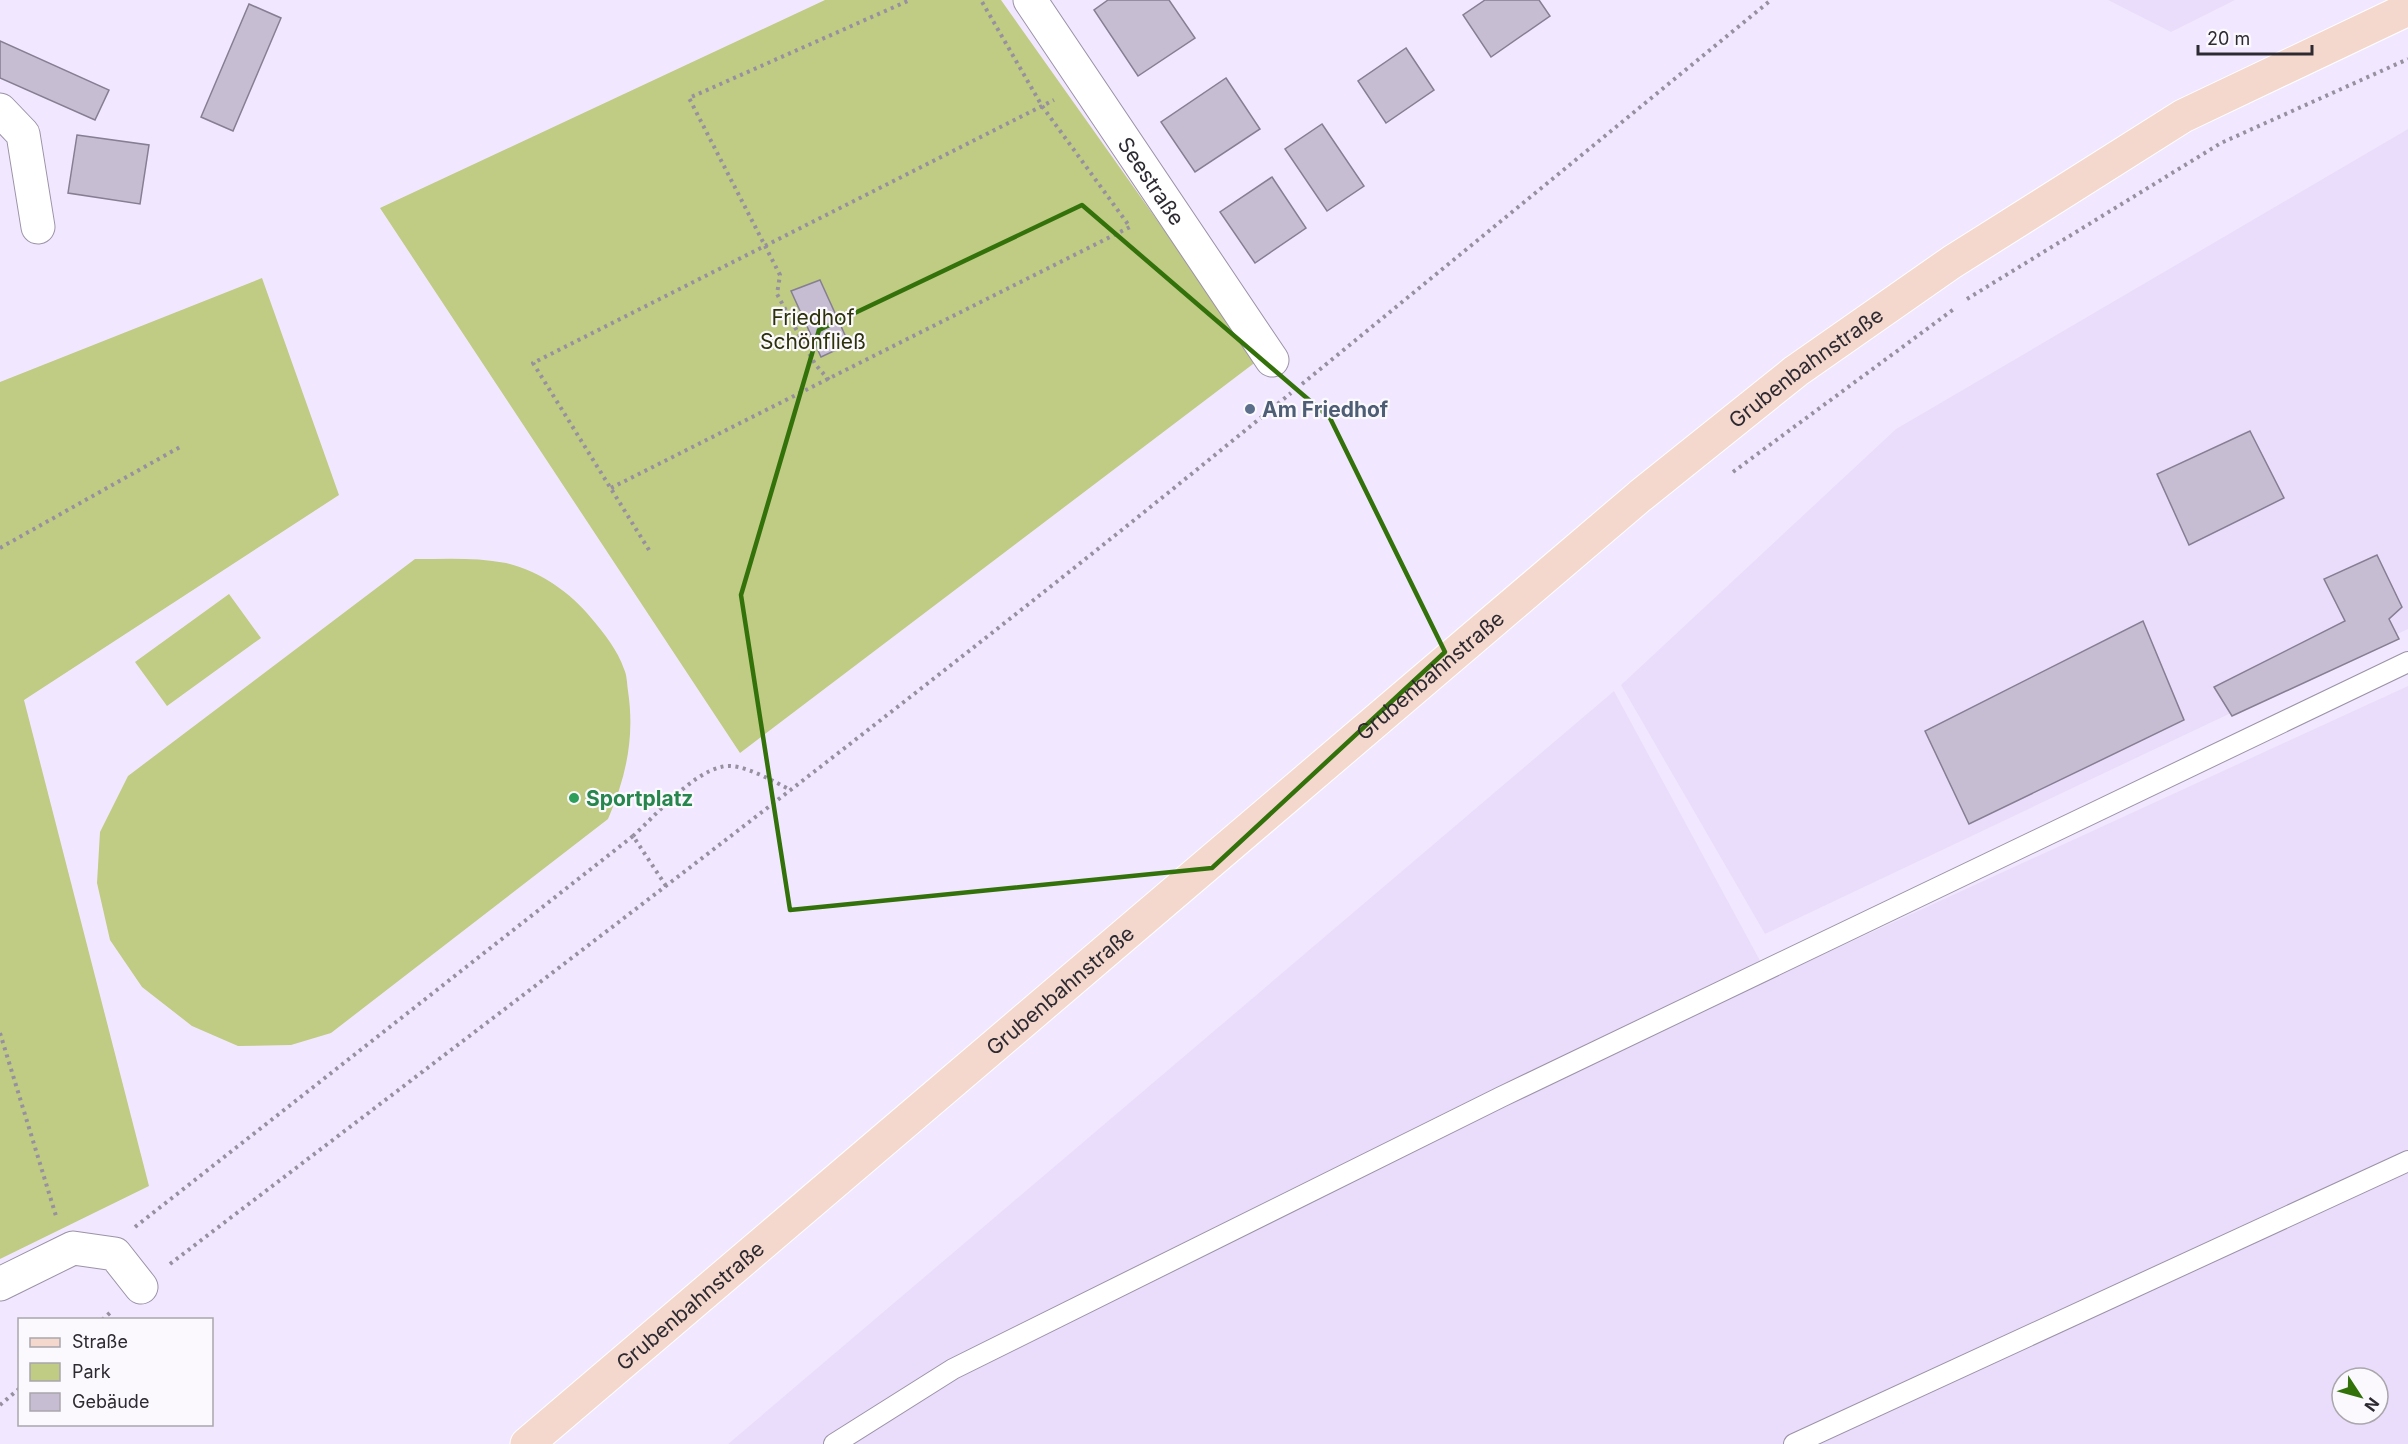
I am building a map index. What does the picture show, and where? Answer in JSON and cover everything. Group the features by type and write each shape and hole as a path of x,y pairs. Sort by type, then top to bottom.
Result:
{"main road":[{"name":"Grubenbahnstraße","path":"527,1444 1631,504 1796,371 1952,262 2183,116 2408,9"}],"street":[{"name":"Seestraße","path":"1030,0 1272,360"},
{"path":"0,110 23,134 38,227"},
{"path":"0,1284 74,1248 115,1254 141,1287"}],"lane":[{"path":"834,1444 964,1364 1512,1092 2408,662"},
{"path":"1794,1444 2408,1161"}],"path":[{"path":"830,380 815,364 777,294 780,275 689,98 910,0"},
{"path":"611,488 830,380 1130,227 1042,105 981,0"},
{"path":"104,1318 141,1287 791,791 1171,492 1771,0"},
{"path":"1964,301 2221,143 2408,59"},
{"path":"649,550 533,363 1087,83"},
{"path":"1726,477 1954,308"},
{"path":"0,548 180,447"},
{"path":"115,1254 137,1224 633,836 694,782 722,766 752,771 791,791"},
{"path":"633,836 666,886"},
{"path":"0,1033 68,1251"},
{"path":"0,1405 18,1391"}],"highlighted area":[{"path":"1082,205 1330,418 1445,652 1212,868 790,910 741,595 819,330"}],"shaded area":[{"path":"2108,0 2235,0 2171,32"},
{"path":"2408,129 2408,629 1765,934 1621,685 1896,429"},
{"path":"2408,686 2408,1444 728,1444 1614,691 1770,979"}],"green space":[{"name":"Friedhof Schönfließ","path":"825,0 1001,0 1257,361 740,753 380,208"},
{"path":"262,278 339,495 24,700 149,1186 0,1259 0,382"},
{"name":"Sportplatz","path":"415,559 483,560 506,563 531,571 574,600 597,624 618,656 626,677 630,725 627,757 620,788 608,819 331,1033 291,1045 238,1046 192,1026 142,987 110,940 97,883 100,832 128,776"},
{"path":"229,594 261,638 167,706 135,662"}],"building":[{"path":"1108,0 1169,0 1195,38 1138,76 1094,10"},
{"path":"1485,0 1539,0 1550,16 1491,57 1463,15"},
{"path":"249,4 281,18 233,131 201,117"},
{"path":"0,41 109,90 95,120 0,78"},
{"path":"1406,48 1434,90 1386,123 1358,81"},
{"path":"1226,78 1260,129 1195,172 1161,122"},
{"path":"1322,124 1364,186 1327,211 1285,149"},
{"path":"77,135 149,145 140,204 68,193"},
{"path":"1272,177 1306,228 1255,263 1220,212"},
{"path":"820,280 849,344 821,357 791,291"},
{"path":"2250,431 2284,498 2189,545 2157,474"},
{"path":"2377,555 2402,607 2389,619 2399,639 2232,716 2214,687 2345,621 2324,579"},
{"path":"2143,621 2184,720 1969,824 1925,731"}],"place":[{"name":"Am Friedhof","path":"1250,409"},
{"name":"Sportplatz","path":"574,798"}]}
